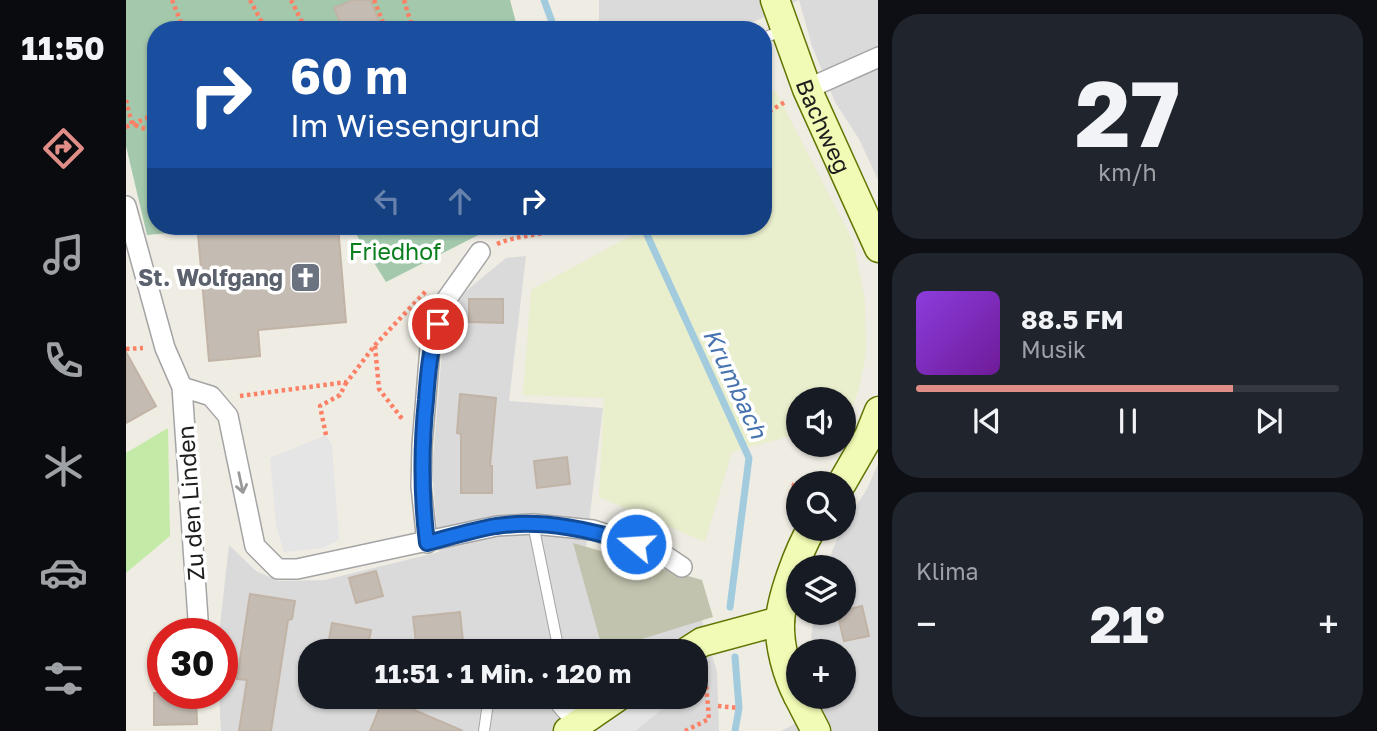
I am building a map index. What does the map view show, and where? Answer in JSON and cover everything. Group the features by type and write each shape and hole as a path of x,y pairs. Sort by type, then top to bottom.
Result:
{"street":[{"name":"Bachweg","path":"775,0 774,34 807,89 878,248"},
{"path":"807,89 878,57"},
{"name":"Zu den Linden","path":"126,206 165,348 182,387 198,618"},
{"path":"427,543 421,485 430,348 446,300 480,252"},
{"name":"Zu den Linden","path":"182,387 211,396 228,416 255,546 278,569 297,569 497,526 534,524 593,530 657,551 682,567"},
{"path":"849,471 869,436 878,411"},
{"path":"708,643 768,624 805,541"},
{"path":"768,624 783,650 786,661"},
{"path":"572,729 600,709"},
{"path":"805,709 816,731"}],"lane":[{"path":"534,524 557,639"},
{"path":"484,731 487,709"},
{"path":"557,709 572,729"},
{"path":"570,709 572,729"}],"path":[{"path":"172,0 180,21"},
{"path":"250,0 260,21"},
{"path":"293,0 301,21"},
{"path":"374,0 382,21"},
{"path":"404,0 410,21"},
{"path":"126,100 129,126"},
{"path":"129,126 147,118"},
{"path":"129,126 147,131"},
{"path":"480,252 506,240 538,235"},
{"path":"326,435 320,406 340,395 375,345 379,389 422,445"},
{"path":"237,397 347,382"},
{"path":"718,706 739,708"},
{"path":"685,731 709,719 707,709"}],"shaded area":[{"path":"599,0 799,0 756,21 599,21"},
{"path":"799,0 878,0 878,180 859,139 835,102 812,46"},
{"path":"775,90 853,241 865,300 866,354 856,397 856,387 786,387 786,437 732,452 705,542 599,497 604,398 523,395 531,290 632,235 772,235 772,92"},
{"path":"526,256 509,401 603,408 586,547 670,572 697,603 707,639 298,639 298,709 708,709 708,641 717,672 719,731 221,731 220,709 238,709 238,618 221,618 229,545 256,571 278,581 325,580 439,552 432,471 443,340 460,296 506,258"},
{"path":"326,435 332,445 339,540 323,548 284,552 276,525 270,458"},
{"path":"878,464 878,731 781,731 823,709 856,709 856,639 812,639 811,636 813,625 856,625 856,555 831,555 836,541 856,541 856,506"},
{"path":"573,543 702,580 713,617 642,639 600,639"},
{"path":"601,709 662,709 635,731 569,731"}],"green space":[{"path":"126,0 510,0 516,21 147,21 147,235 126,146"},
{"name":"Friedhof","path":"357,235 478,235 386,282"},
{"path":"168,428 170,536 126,573 126,453"}],"building":[{"path":"353,0 370,0 378,21 339,21 334,8"},
{"path":"198,235 339,235 346,322 258,330 260,356 209,361"},
{"path":"469,299 503,299 503,323 469,322"},
{"path":"126,352 156,406 126,423"},
{"path":"460,394 496,398 490,466 492,493 461,493 461,434 457,433"},
{"path":"567,457 570,484 537,488 534,461"},
{"path":"376,571 383,596 356,603 349,578"},
{"path":"250,594 295,601 292,619 288,620 271,731 239,731 247,680 238,679"},
{"path":"862,606 869,636 844,639 840,625 856,625 856,607"},
{"path":"460,612 463,639 416,639 413,617"},
{"path":"332,623 371,630 369,639 329,639"},
{"path":"154,709 197,709 197,724 154,725"},
{"path":"379,709 412,709 463,731 370,731"}],"waterway":[{"name":"Krumbach","path":"544,0 552,21"},
{"name":"Krumbach","path":"647,235 749,458 730,607"},
{"name":"Krumbach","path":"735,657 739,708 735,731"}],"place":[{"name":"St. Wolfgang","path":"306,277"}],"route":[{"path":"438,324 430,348 422,445 421,485 427,543 497,526 534,524 593,530 636,544"}]}
